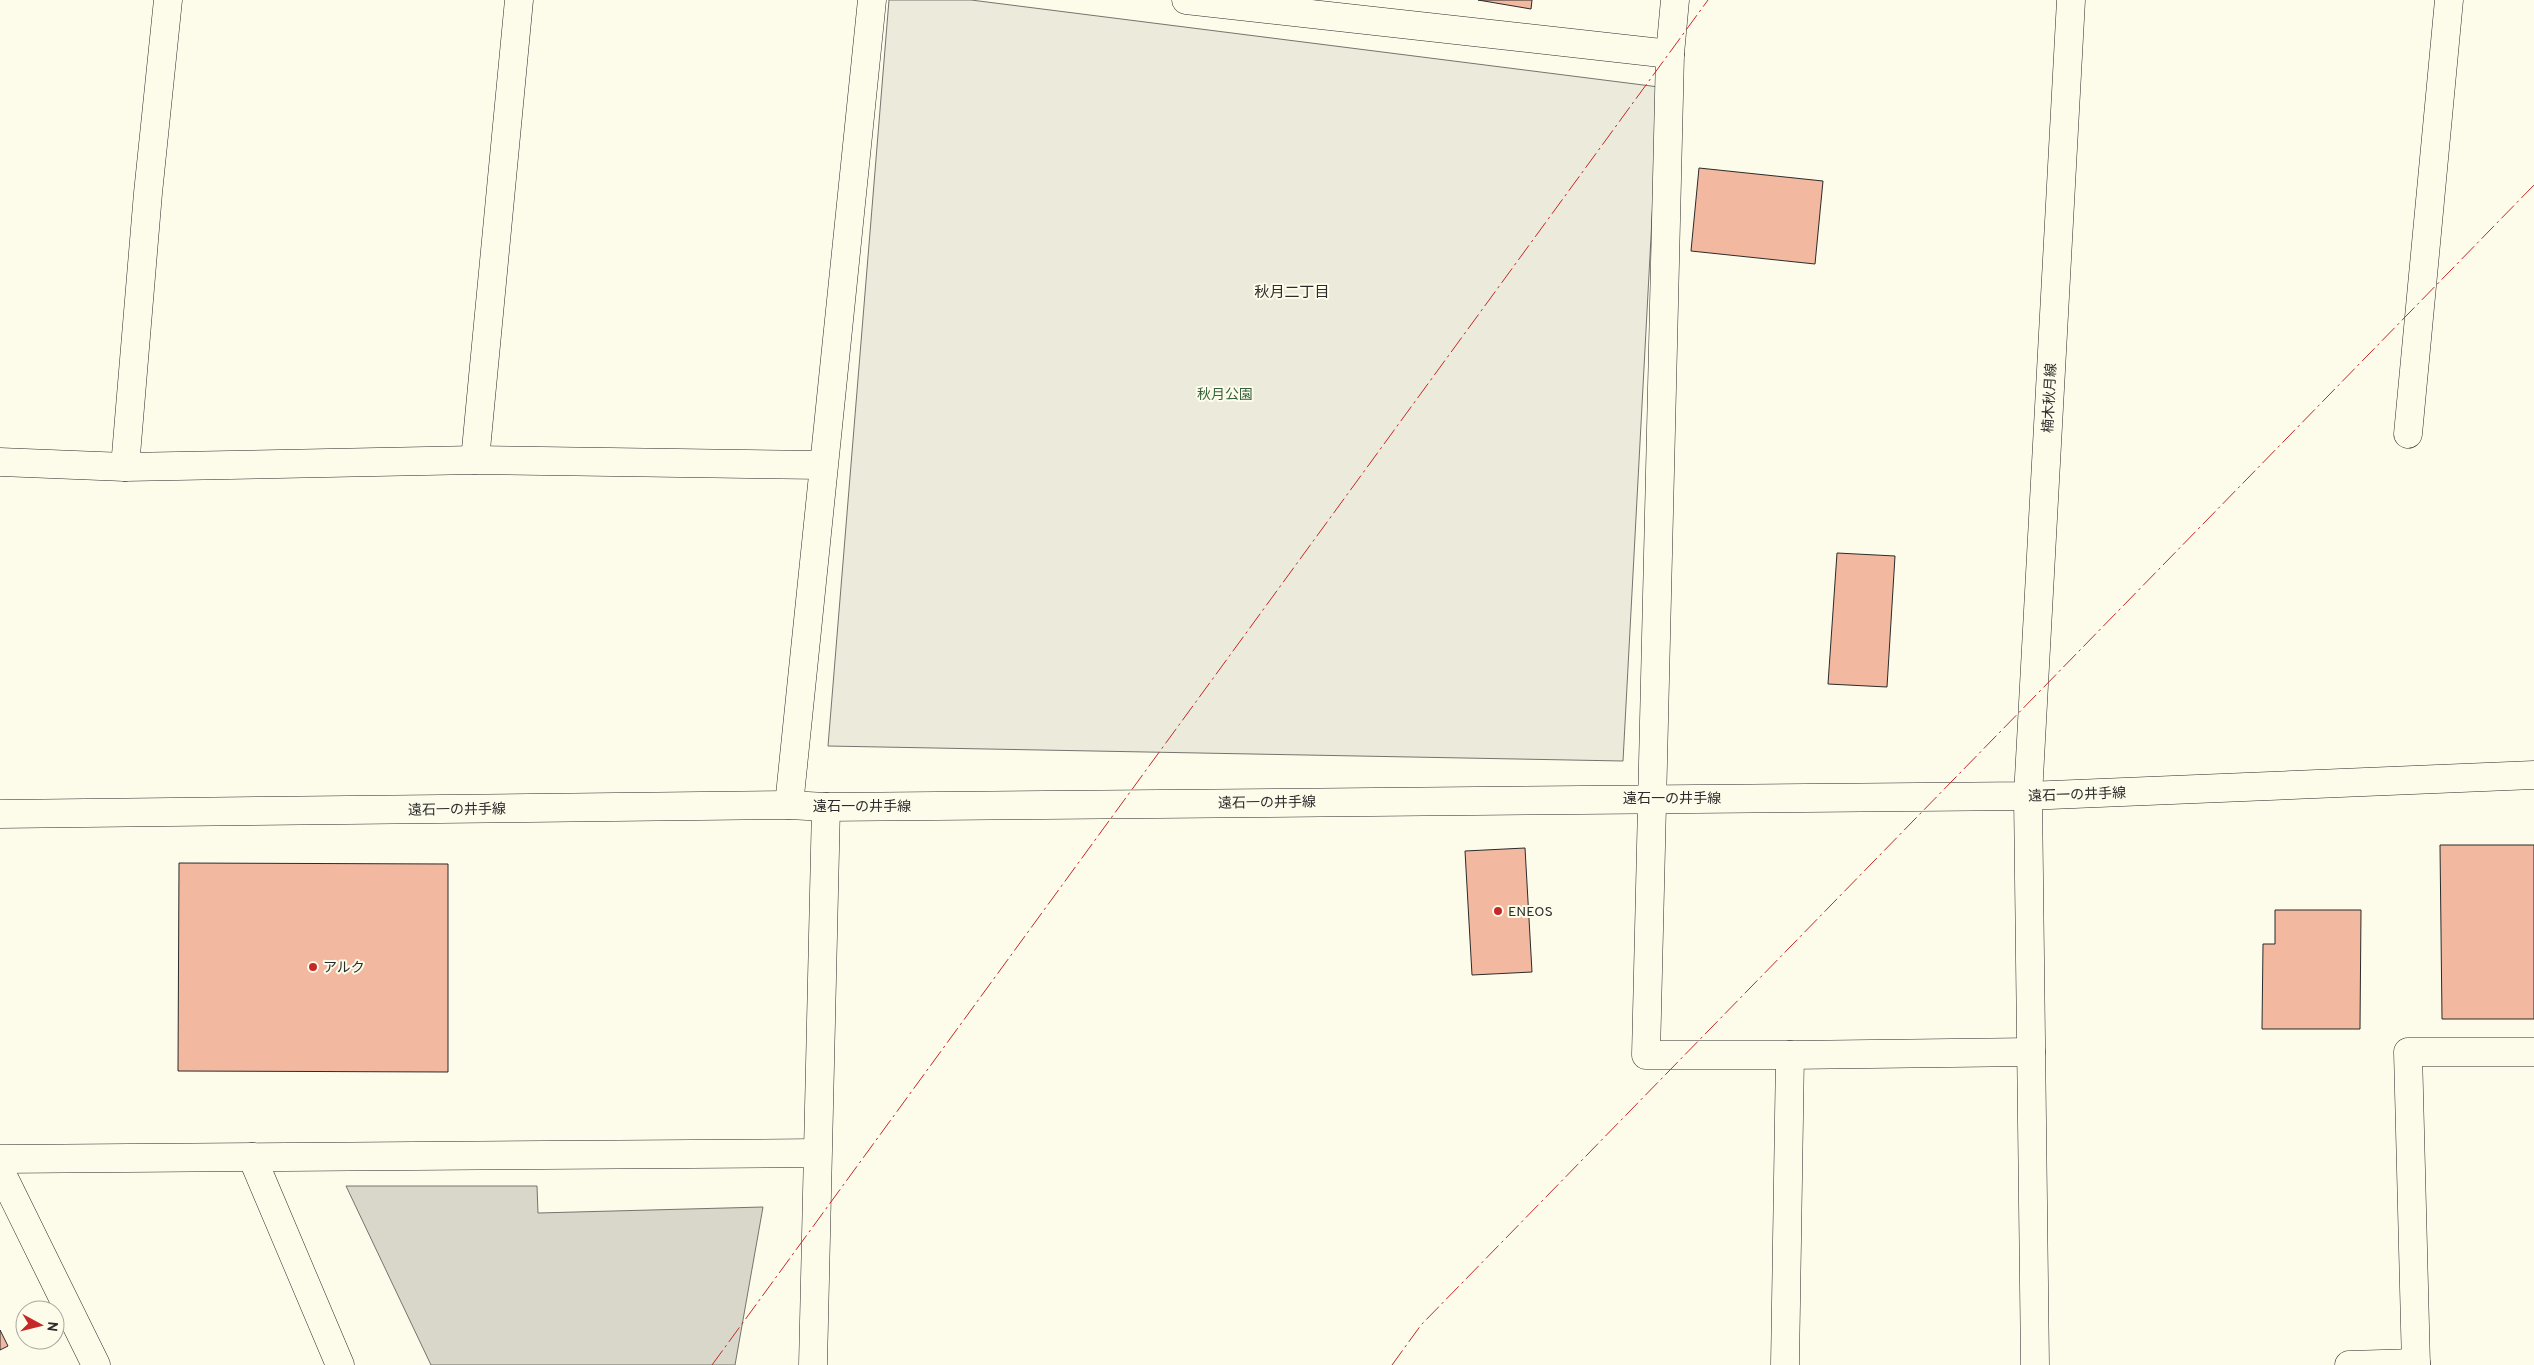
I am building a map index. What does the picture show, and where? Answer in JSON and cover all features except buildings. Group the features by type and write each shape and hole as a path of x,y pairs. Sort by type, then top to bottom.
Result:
{"street":[{"path":"125,467 148,193 168,0"},
{"path":"475,460 519,0"},
{"path":"789,805 822,465 872,0"},
{"path":"1186,0 1670,54"},
{"path":"1675,0 1670,54 1646,1055 2031,1052"},
{"name":"楠木秋月線","path":"2035,1365 2028,796 2071,0"},
{"path":"2408,434 2449,0"},
{"path":"0,462 125,467 475,460 822,465"},
{"name":"遠石一の井手線","path":"0,814 789,805 826,807 2028,796 2534,775"},
{"path":"813,1365 826,807"},
{"path":"2349,1365 2416,1364 2408,1052 2534,1052"},
{"path":"1785,1365 1790,1055"},
{"path":"0,1159 817,1153"},
{"path":"252,1157 340,1365"},
{"path":"0,1170 96,1365"}],"green space":[{"name":"秋月公園","path":"889,0 971,0 1659,87 1623,761 828,746"}],"shaded area":[{"path":"346,1186 537,1186 538,1213 763,1207 735,1365 431,1365"}],"power":[{"path":"712,1365 1708,0"},
{"path":"1392,1365 1421,1325 2534,185"}],"place":[{"name":"ENEOS","path":"1498,911"},
{"name":"アルク","path":"313,967"}],"district":[{"name":"秋月二丁目","path":"1292,292"}]}
